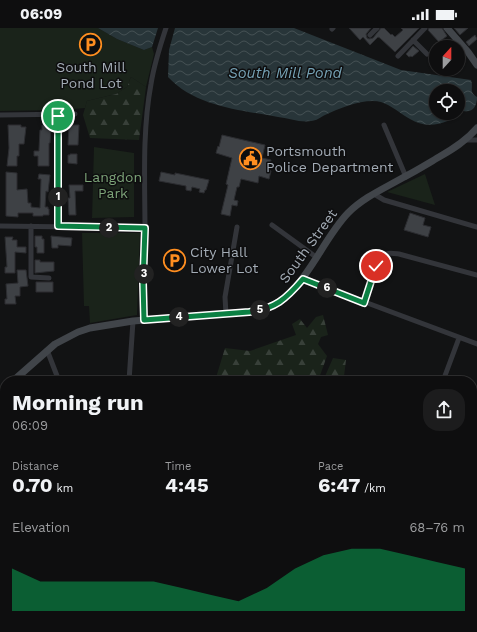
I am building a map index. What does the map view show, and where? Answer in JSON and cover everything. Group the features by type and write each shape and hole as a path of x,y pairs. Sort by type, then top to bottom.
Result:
{"street":[{"path":"144,320 144,182 148,102 154,71 166,28"},
{"path":"370,35 377,28"},
{"path":"398,56 425,28"},
{"path":"447,28 477,65"},
{"path":"413,40 427,54"},
{"path":"0,115 58,116 75,114"},
{"path":"58,116 58,226"},
{"path":"384,125 406,177"},
{"name":"South Street","path":"18,376 47,350 61,340 90,328 133,321 258,311 271,307 288,296 303,279 316,257 342,220 354,207 466,140 477,128"},
{"path":"466,140 477,140"},
{"path":"374,194 384,200 477,227"},
{"path":"272,225 316,257"},
{"path":"0,226 145,228"},
{"path":"31,226 31,277 49,278"},
{"path":"226,314 225,297 237,227"},
{"path":"364,303 380,259 383,254 386,253 399,254 477,275"},
{"path":"303,279 477,344"},
{"path":"129,376 133,321"},
{"path":"445,376 459,338"},
{"path":"47,350 57,376"}],"green space":[{"path":"0,28 98,28 117,39 144,50 152,47 154,54 146,87 131,77 127,87 116,94 87,101 85,108 0,111"},
{"path":"131,77 146,87 139,140 90,138 83,115 87,101 116,94 127,87"},
{"name":"Langdon Park","path":"94,147 134,153 134,217 92,218"},
{"path":"425,174 435,205 387,192"},
{"name":"Langdon Park","path":"82,233 140,233 137,315 90,323 89,306 84,306"},
{"path":"323,315 328,335 321,337 318,344 327,356 320,376 217,376 225,348 250,351 296,335 292,324 300,319 307,328 316,317"},
{"path":"333,358 346,360 344,376 325,376"}],"water":[{"path":"98,28 158,28 152,47 144,50 117,39"},
{"name":"South Mill Pond","path":"175,28 294,28 401,70 429,74 429,76 443,76 471,80 472,91 477,97 477,100 472,110 465,111 465,84 429,84 429,120 449,120 445,122 431,125 423,124 407,117 388,105 375,101 368,101 345,107 315,120 299,121 234,109 205,101 179,87 168,77 169,50"}],"building":[{"path":"349,28 371,28 366,34 367,38 369,39 373,38 381,28 384,28 395,37 403,30 401,28 419,28 395,52 378,37 370,45 363,37 360,40"},
{"path":"429,28 442,28 447,36 442,40 437,40 428,30"},
{"path":"454,28 468,28 460,35"},
{"path":"475,35 477,39 469,46 466,42"},
{"path":"413,46 419,51 412,57 409,57 406,54"},
{"path":"8,125 21,125 21,127 26,127 24,144 19,144 17,166 7,166 9,148"},
{"path":"42,125 51,125 49,166 38,166 38,156 34,156 34,151 39,151 40,130 42,130"},
{"path":"69,125 79,125 78,145 68,145"},
{"name":"Portsmouth Police Department","path":"222,135 265,145 262,158 271,160 269,179 259,176 258,183 241,179 239,187 237,187 234,200 238,201 237,206 232,205 230,216 221,214 228,185 226,184 232,158 216,153"},
{"path":"77,154 77,164 68,163 68,155"},
{"path":"6,172 17,173 17,190 27,189 28,203 31,203 31,207 40,208 41,179 38,179 39,174 50,175 48,192 46,191 45,207 48,207 49,209 49,215 33,216 33,213 18,213 18,217 6,216"},
{"path":"161,172 175,175 175,173 209,180 204,193 199,192 200,189 192,187 191,191 186,190 186,186 159,181"},
{"path":"69,185 83,185 83,191 75,191 76,215 69,215"},
{"path":"410,213 425,218 423,225 431,227 428,237 404,230"},
{"path":"35,236 42,236 42,239 44,239 44,253 37,253 37,247 35,247"},
{"path":"51,236 72,238 71,246 58,245 58,248 52,248"},
{"path":"5,237 13,237 12,240 17,240 17,247 26,247 26,253 15,252 15,273 5,273 5,267 7,267"},
{"path":"35,260 40,260 40,262 54,262 54,271 35,273"},
{"path":"17,270 26,270 28,286 20,287 20,296 15,296 16,304 5,304 5,299 7,299 6,284 18,283"},
{"path":"36,282 53,282 53,292 36,292"}],"place":[{"name":"South Mill Pond Lot","path":"91,45"},
{"name":"Portsmouth Police Department","path":"251,159"},
{"name":"City Hall Lower Lot","path":"175,260"}],"route":[{"path":"58,116 58,226 145,228 143,282 144,320 258,311 271,307 282,301 303,279 364,303 376,266"}]}
